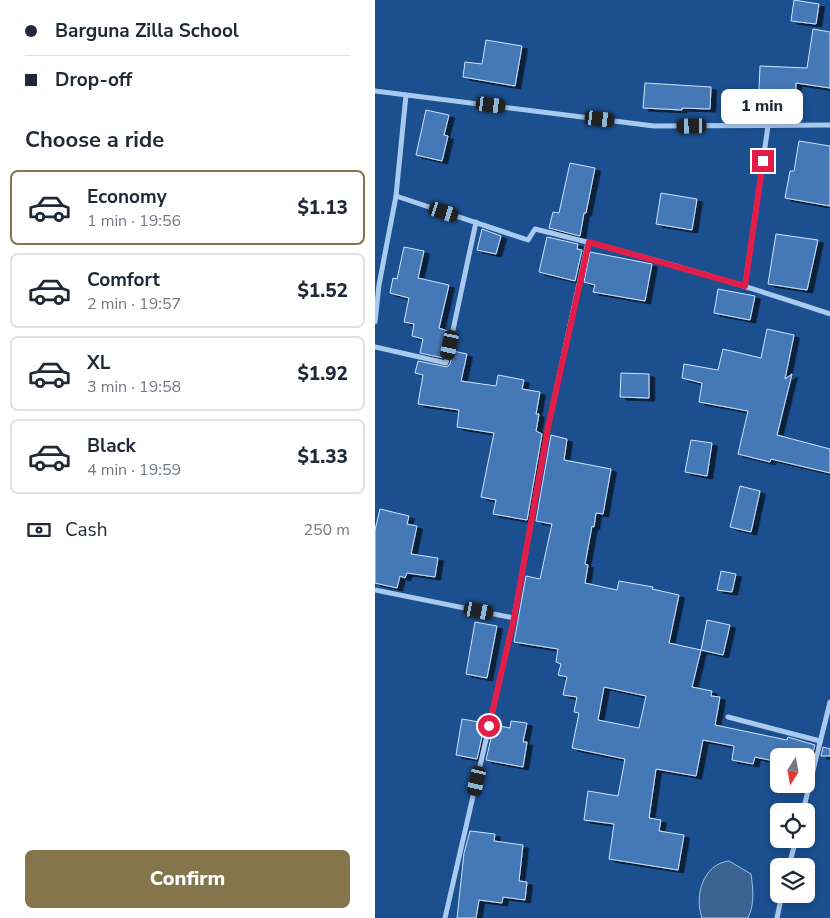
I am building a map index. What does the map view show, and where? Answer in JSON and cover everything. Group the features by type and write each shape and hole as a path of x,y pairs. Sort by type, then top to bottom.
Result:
{"street":[{"path":"375,91 654,126 830,125"},
{"path":"375,322 379,285 395,196 406,95"},
{"path":"745,286 768,126"},
{"path":"395,196 528,240 535,229 589,242 745,286 830,314"},
{"path":"375,347 446,363 476,222"},
{"path":"445,918 514,618 548,427 589,242"},
{"path":"375,590 514,618"},
{"path":"805,803 830,702"},
{"path":"728,717 820,741"},
{"path":"777,918 780,903"}],"water":[{"path":"729,861 751,874 753,901 748,918 702,918 699,900 703,882 713,868 720,863"}],"building":[{"path":"794,0 819,4 816,24 791,21"},
{"path":"813,29 830,32 830,88 796,83 795,114 758,113 760,66 807,68"},
{"path":"486,40 522,46 515,86 463,77 465,62 482,64"},
{"path":"645,83 711,87 710,109 643,108"},
{"path":"426,110 449,115 444,135 448,136 442,161 416,155"},
{"path":"799,141 830,146 830,206 785,198 790,171 794,171"},
{"path":"570,163 595,168 580,236 549,228 553,212 559,213"},
{"path":"661,193 697,199 692,230 656,224"},
{"path":"482,229 501,236 496,254 477,250"},
{"path":"776,234 818,240 807,290 768,284"},
{"path":"547,237 578,244 577,249 582,250 575,281 539,272"},
{"path":"404,247 424,251 418,278 449,285 439,328 448,331 443,358 420,353 423,339 412,336 414,324 404,322 409,298 390,293 393,278 397,279"},
{"path":"590,252 652,264 645,301 593,292 595,285 584,282"},
{"path":"718,289 755,296 750,320 714,313"},
{"path":"767,329 794,335 785,379 792,374 777,435 830,449 830,473 771,459 770,462 738,454 748,411 699,402 702,383 682,378 684,364 718,370 723,349 761,358"},
{"path":"453,351 467,354 461,381 496,386 498,375 524,380 522,389 540,392 536,414 539,414 536,431 542,434 527,520 493,514 496,500 481,497 494,433 457,427 459,410 418,404 423,375 415,373 418,361 447,367 450,364"},
{"path":"621,373 649,374 649,398 620,397"},
{"path":"551,435 567,439 564,460 611,469 603,514 596,513 594,527 592,526 585,564 588,565 585,583 617,590 619,581 653,587 652,589 679,595 669,643 701,650 692,687 712,691 711,696 720,697 715,725 787,740 788,737 815,745 814,748 770,748 770,760 755,757 753,764 732,760 734,746 703,740 696,776 656,769 649,818 661,820 659,831 684,835 678,870 609,859 614,824 584,820 588,791 618,796 625,759 572,748 579,713 574,712 577,697 563,695 567,677 558,675 561,664 556,662 558,649 514,642 526,576 540,579 552,524 536,521","holes":["604,687 646,696 639,728 598,720"]},
{"path":"691,440 712,443 707,476 685,472"},
{"path":"740,486 760,491 751,532 730,527"},
{"path":"380,509 409,516 407,524 417,526 411,554 438,558 435,577 407,573 405,578 400,576 397,588 375,583 375,530"},
{"path":"721,571 736,574 732,592 717,590"},
{"path":"707,620 730,625 723,655 701,650"},
{"path":"475,622 497,626 487,678 466,674"},
{"path":"462,719 485,723 477,759 456,755"},
{"path":"511,721 527,723 523,742 527,742 523,767 486,760 494,725 510,728"},
{"path":"823,747 830,749 830,756 821,756"},
{"path":"470,831 495,834 494,841 523,845 519,881 527,882 525,900 503,897 502,903 479,900 476,918 457,918 464,853"}],"route":[{"path":"489,726 514,618 548,427 589,242 745,286 763,161"}]}
